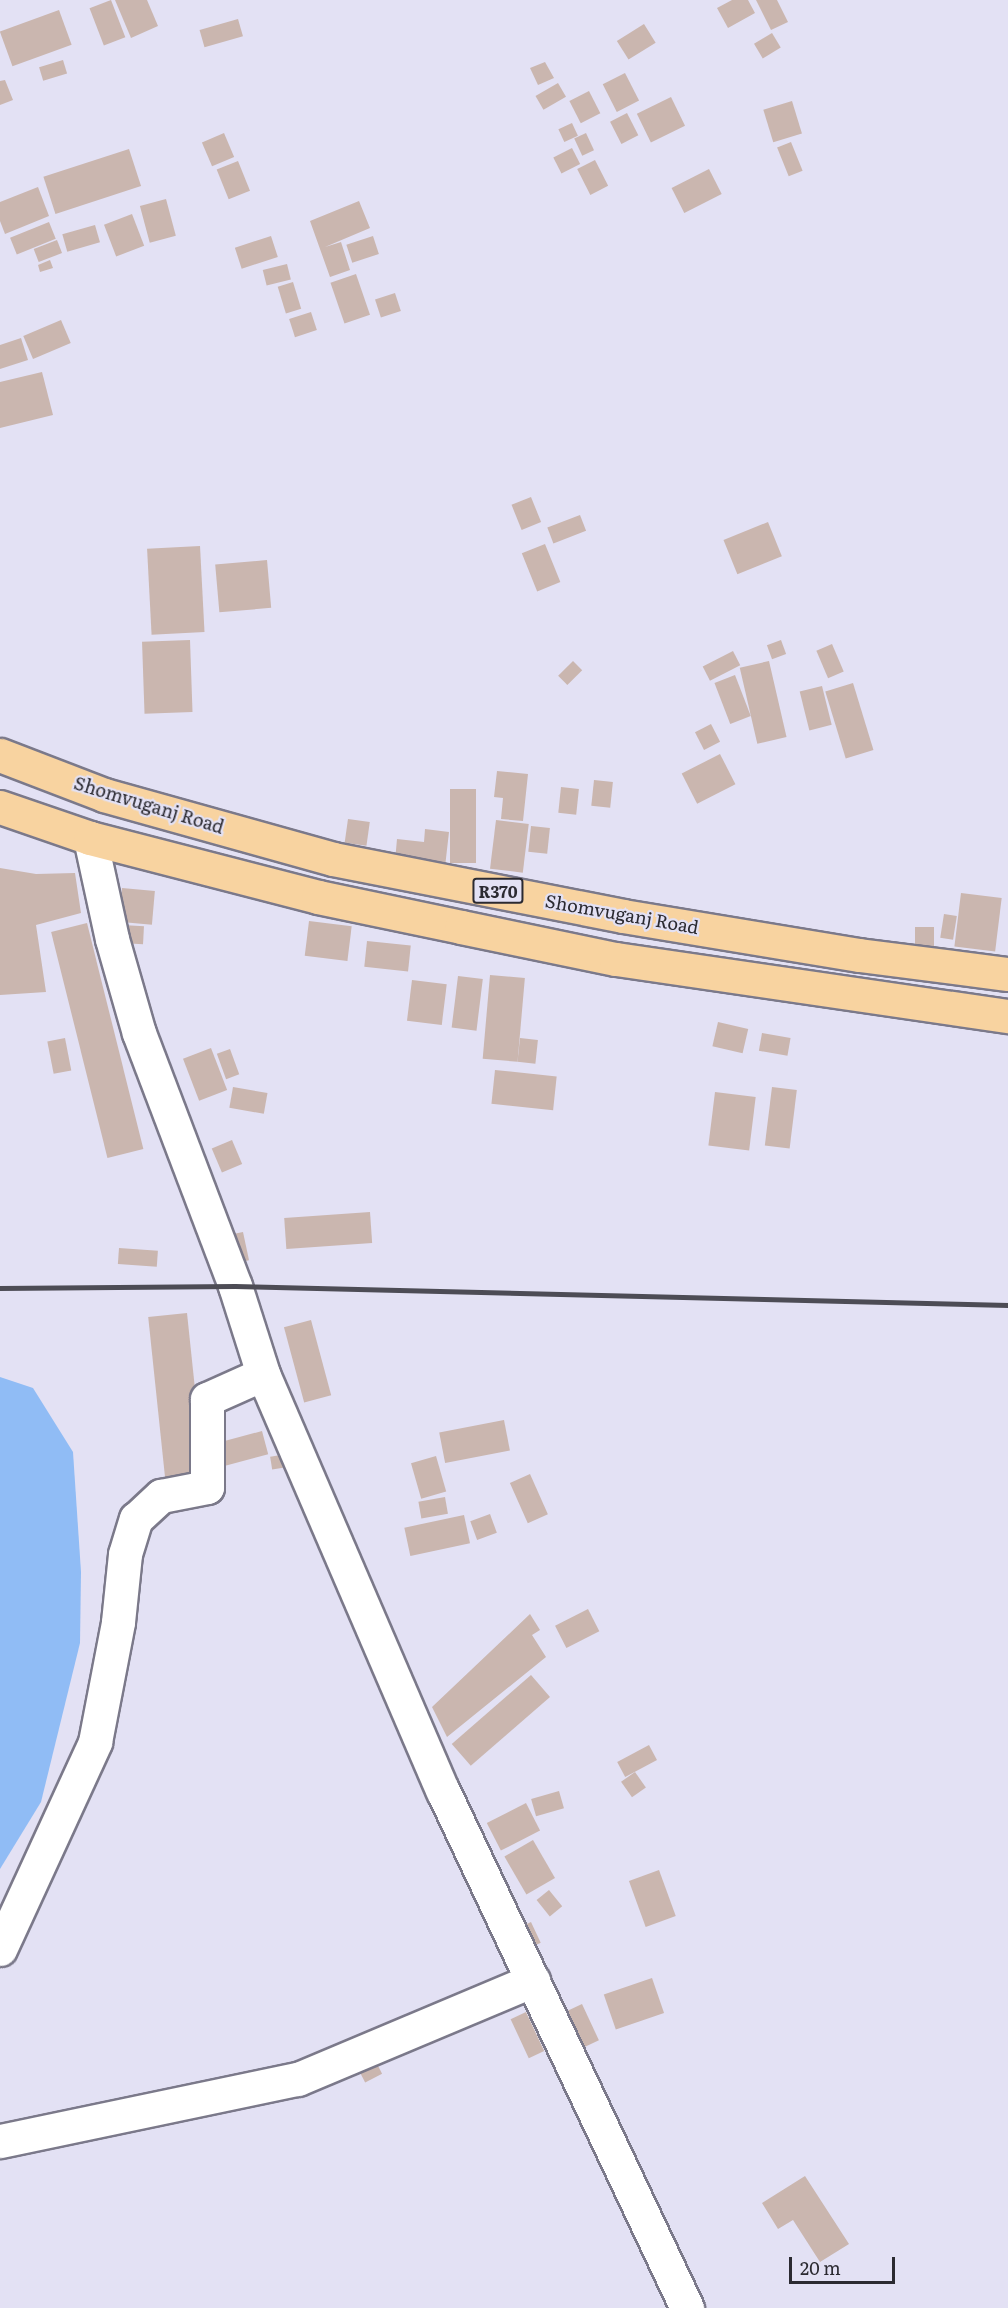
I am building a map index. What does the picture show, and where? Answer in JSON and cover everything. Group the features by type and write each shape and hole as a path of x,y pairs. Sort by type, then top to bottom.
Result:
{"main road":[{"name":"Shomvuganj Road","path":"0,755 104,795 333,859 623,916 860,955 1008,974"},
{"name":"R370","path":"0,807 90,838 318,897 616,959 1008,1016"}],"street":[{"path":"90,838 112,939 139,1034 235,1286 263,1374 443,1791 687,2308"},
{"path":"0,1949 95,1742 118,1622 125,1554 136,1519 160,1496 207,1487 207,1399 263,1374"},
{"path":"0,2141 298,2079 533,1980"}],"water":[{"path":"0,1377 33,1388 73,1452 81,1572 80,1643 41,1802 0,1869"}],"building":[{"path":"111,0 125,37 104,46 90,8"},
{"path":"115,0 147,0 158,26 131,38"},
{"path":"732,0 748,0 755,13 728,28 717,8"},
{"path":"756,0 777,0 788,22 771,30"},
{"path":"59,10 72,45 12,66 0,31"},
{"path":"238,19 243,36 205,47 200,30"},
{"path":"644,24 656,43 629,60 617,41"},
{"path":"772,33 781,48 763,58 754,44"},
{"path":"63,60 67,73 43,81 39,67"},
{"path":"545,62 554,78 538,85 530,68"},
{"path":"625,73 639,101 617,112 603,84"},
{"path":"5,80 13,100 0,105 0,81"},
{"path":"558,83 566,97 543,110 535,96"},
{"path":"589,91 600,113 581,123 569,101"},
{"path":"671,97 685,126 651,142 637,114"},
{"path":"792,101 802,134 773,142 763,110"},
{"path":"627,113 638,135 621,144 610,122"},
{"path":"572,123 578,136 564,142 558,129"},
{"path":"224,133 234,157 212,166 202,142"},
{"path":"586,133 594,150 582,156 574,138"},
{"path":"791,142 803,171 789,176 777,148"},
{"path":"572,148 580,164 561,174 553,158"},
{"path":"129,149 141,186 55,214 43,177"},
{"path":"595,160 608,186 590,195 577,169"},
{"path":"238,161 250,191 229,199 217,170"},
{"path":"709,169 722,194 684,213 672,188"},
{"path":"38,187 49,216 5,234 0,221 0,202"},
{"path":"166,199 176,236 150,243 140,206"},
{"path":"359,201 370,228 325,247 341,242 350,270 330,277 310,221"},
{"path":"132,214 144,246 116,256 104,225"},
{"path":"49,222 56,239 17,254 10,238"},
{"path":"95,225 100,242 67,252 62,234"},
{"path":"271,236 278,257 242,269 235,248"},
{"path":"373,236 379,254 352,263 346,245"},
{"path":"57,240 62,253 39,262 34,249"},
{"path":"50,260 53,268 40,272 38,265"},
{"path":"287,264 291,280 267,286 263,270"},
{"path":"356,274 370,315 344,323 330,283"},
{"path":"293,282 301,309 286,313 278,287"},
{"path":"395,293 401,311 381,318 375,299"},
{"path":"311,312 317,330 295,337 289,319"},
{"path":"61,320 71,343 33,359 23,336"},
{"path":"21,338 28,360 0,369 0,345"},
{"path":"42,372 53,415 0,428 0,382"},
{"path":"531,497 541,522 522,530 512,505"},
{"path":"580,515 586,531 553,543 547,528"},
{"path":"768,522 782,556 737,574 723,540"},
{"path":"545,544 560,582 537,591 522,553"},
{"path":"200,546 205,632 152,635 147,549"},
{"path":"267,560 271,608 219,612 215,565"},
{"path":"190,640 193,712 145,714 142,642"},
{"path":"781,640 786,654 772,659 767,645"},
{"path":"832,644 844,672 828,678 816,651"},
{"path":"733,651 740,665 710,681 703,666"},
{"path":"573,661 582,670 567,685 558,676"},
{"path":"769,661 787,737 757,744 740,668"},
{"path":"735,675 751,716 730,724 714,683"},
{"path":"853,683 873,750 846,758 825,691"},
{"path":"822,686 832,725 809,730 800,692"},
{"path":"711,724 720,742 704,750 695,732"},
{"path":"720,754 735,784 697,804 682,774"},
{"path":"497,771 528,774 523,821 501,819 503,798 494,797"},
{"path":"594,780 613,782 610,808 591,806"},
{"path":"561,787 579,789 576,815 558,813"},
{"path":"450,789 476,789 476,863 450,863"},
{"path":"348,819 370,822 366,846 345,843"},
{"path":"496,820 529,824 523,873 490,869"},
{"path":"531,826 550,828 547,854 528,852"},
{"path":"425,829 449,832 445,867 395,861 397,839 424,842"},
{"path":"0,868 36,874 75,873 81,913 36,925 46,992 0,995"},
{"path":"122,888 155,891 152,925 119,922"},
{"path":"961,893 1002,898 995,952 954,947"},
{"path":"944,914 957,916 953,940 940,938"},
{"path":"309,921 352,926 347,961 305,956"},
{"path":"87,923 143,1149 107,1158 51,932"},
{"path":"122,925 144,926 143,944 121,943"},
{"path":"915,927 934,927 934,952 915,952"},
{"path":"367,941 411,946 408,971 364,967"},
{"path":"490,975 525,978 518,1062 483,1059"},
{"path":"458,976 483,979 476,1031 452,1028"},
{"path":"412,980 447,984 442,1025 407,1021"},
{"path":"718,1022 748,1029 743,1053 712,1046"},
{"path":"762,1033 791,1038 787,1056 759,1051"},
{"path":"65,1038 71,1070 54,1074 47,1041"},
{"path":"520,1038 538,1040 535,1064 517,1062"},
{"path":"211,1048 227,1090 199,1101 183,1059"},
{"path":"230,1049 239,1074 226,1079 217,1054"},
{"path":"495,1070 557,1076 553,1110 491,1104"},
{"path":"233,1087 267,1093 264,1114 229,1108"},
{"path":"772,1087 797,1090 790,1149 765,1146"},
{"path":"715,1092 756,1097 749,1151 708,1146"},
{"path":"232,1140 242,1164 222,1173 212,1149"},
{"path":"370,1212 372,1243 286,1249 284,1218"},
{"path":"243,1232 249,1260 228,1265 222,1236"},
{"path":"119,1248 158,1251 157,1267 118,1264"},
{"path":"187,1313 204,1477 165,1481 148,1317"},
{"path":"311,1320 331,1395 304,1403 284,1327"},
{"path":"504,1420 510,1450 445,1463 439,1433"},
{"path":"262,1431 268,1454 215,1468 209,1445"},
{"path":"281,1455 283,1468 272,1470 270,1457"},
{"path":"436,1456 446,1492 421,1499 411,1463"},
{"path":"530,1474 548,1514 528,1523 510,1483"},
{"path":"445,1497 448,1514 421,1518 418,1502"},
{"path":"490,1514 497,1533 477,1540 470,1521"},
{"path":"464,1515 470,1543 410,1556 404,1528"},
{"path":"588,1609 599,1631 566,1648 555,1626"},
{"path":"530,1614 540,1630 532,1635 546,1657 447,1737 432,1707"},
{"path":"531,1675 550,1697 471,1766 452,1744"},
{"path":"649,1745 657,1760 625,1777 617,1762"},
{"path":"635,1772 646,1788 632,1797 621,1782"},
{"path":"559,1791 564,1808 536,1816 531,1799"},
{"path":"526,1803 540,1831 501,1851 487,1823"},
{"path":"533,1840 555,1878 526,1895 504,1856"},
{"path":"659,1870 676,1916 646,1927 629,1881"},
{"path":"549,1890 562,1906 550,1916 537,1900"},
{"path":"531,1922 541,1943 526,1950 516,1929"},
{"path":"652,1978 664,2013 616,2030 604,1995"},
{"path":"582,2004 599,2040 577,2050 560,2014"},
{"path":"526,2012 544,2051 529,2058 511,2019"},
{"path":"373,2056 382,2074 365,2082 356,2065"},
{"path":"805,2176 849,2244 820,2262 793,2220 778,2229 762,2203"}],"railway":[{"path":"0,1288 235,1286 1008,1305"}]}
